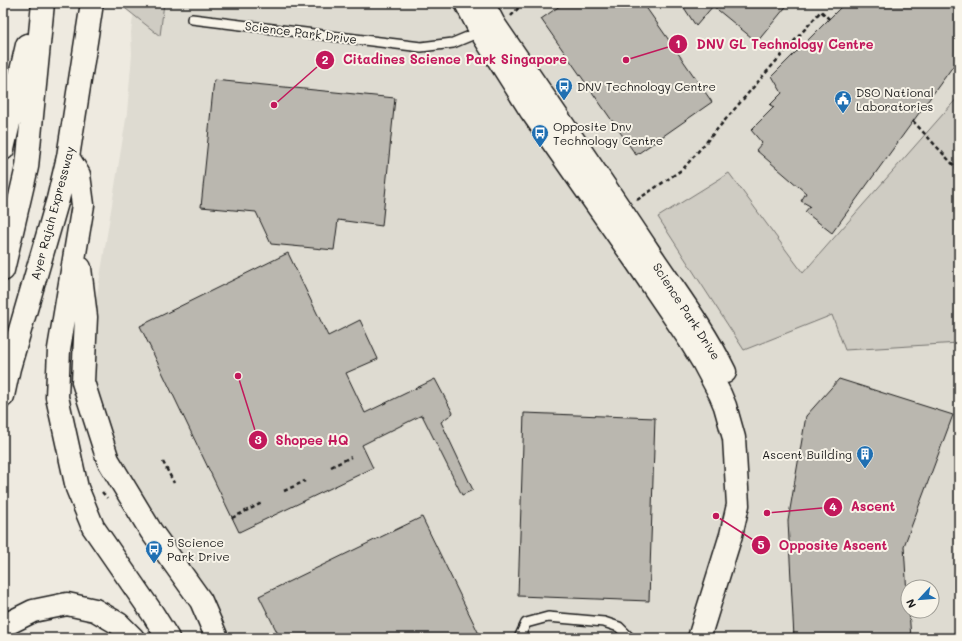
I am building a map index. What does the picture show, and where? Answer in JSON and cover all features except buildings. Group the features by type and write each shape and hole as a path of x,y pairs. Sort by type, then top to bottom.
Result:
{"main road":[{"path":"3,149 37,3"},
{"path":"3,270 26,167 43,3"},
{"name":"Ayer Rajah Expressway","path":"3,396 9,368 58,199 68,157 92,3"},
{"name":"Science Park Drive","path":"466,3 487,28 616,203 702,330 738,401 747,434 750,470 749,505 743,536 709,632"},
{"name":"Science Park Drive","path":"483,3 487,28 531,111 688,339 703,362 720,394 728,404 737,437 738,505 709,632"},
{"path":"68,157 79,175 83,205 59,349 57,397 77,488 94,528 168,638"},
{"path":"77,244 86,317 83,382 108,460 151,531 201,601 217,638"},
{"path":"3,626 33,611 67,604 95,610 119,624 133,638"}],"lane":[{"name":"Science Park Drive","path":"192,18 421,47 453,43 487,28"},
{"path":"519,638 526,623 548,617 604,622 619,627 630,638"}],"path":[{"path":"633,202 683,169 821,11 829,19"},
{"path":"913,121 959,171"},
{"path":"331,467 351,457"},
{"path":"163,462 174,483"},
{"path":"284,491 305,481"},
{"path":"232,518 262,503"}],"shaded area":[{"path":"122,3 164,3 160,36 121,5"},
{"path":"135,3 959,3 959,637 208,638 174,576 130,511 107,481 95,438 92,326 127,113 132,54 131,32"},
{"path":"959,96 959,343 845,350 832,315 744,350 658,217 729,173 803,273"}],"place":[{"name":"DNV GL Technology Centre","path":"626,60"},
{"name":"DNV Technology Centre","path":"564,101"},
{"name":"Citadines Science Park Singapore","path":"274,105"},
{"name":"DSO National Laboratories","path":"843,114"},
{"name":"Opposite Dnv Technology Centre","path":"540,148"},
{"name":"Shopee HQ","path":"238,376"},
{"name":"Ascent Building","path":"865,469"},
{"name":"Ascent","path":"767,513"},
{"name":"Opposite Ascent","path":"716,516"},
{"name":"5 Science Park Drive","path":"154,564"}]}
